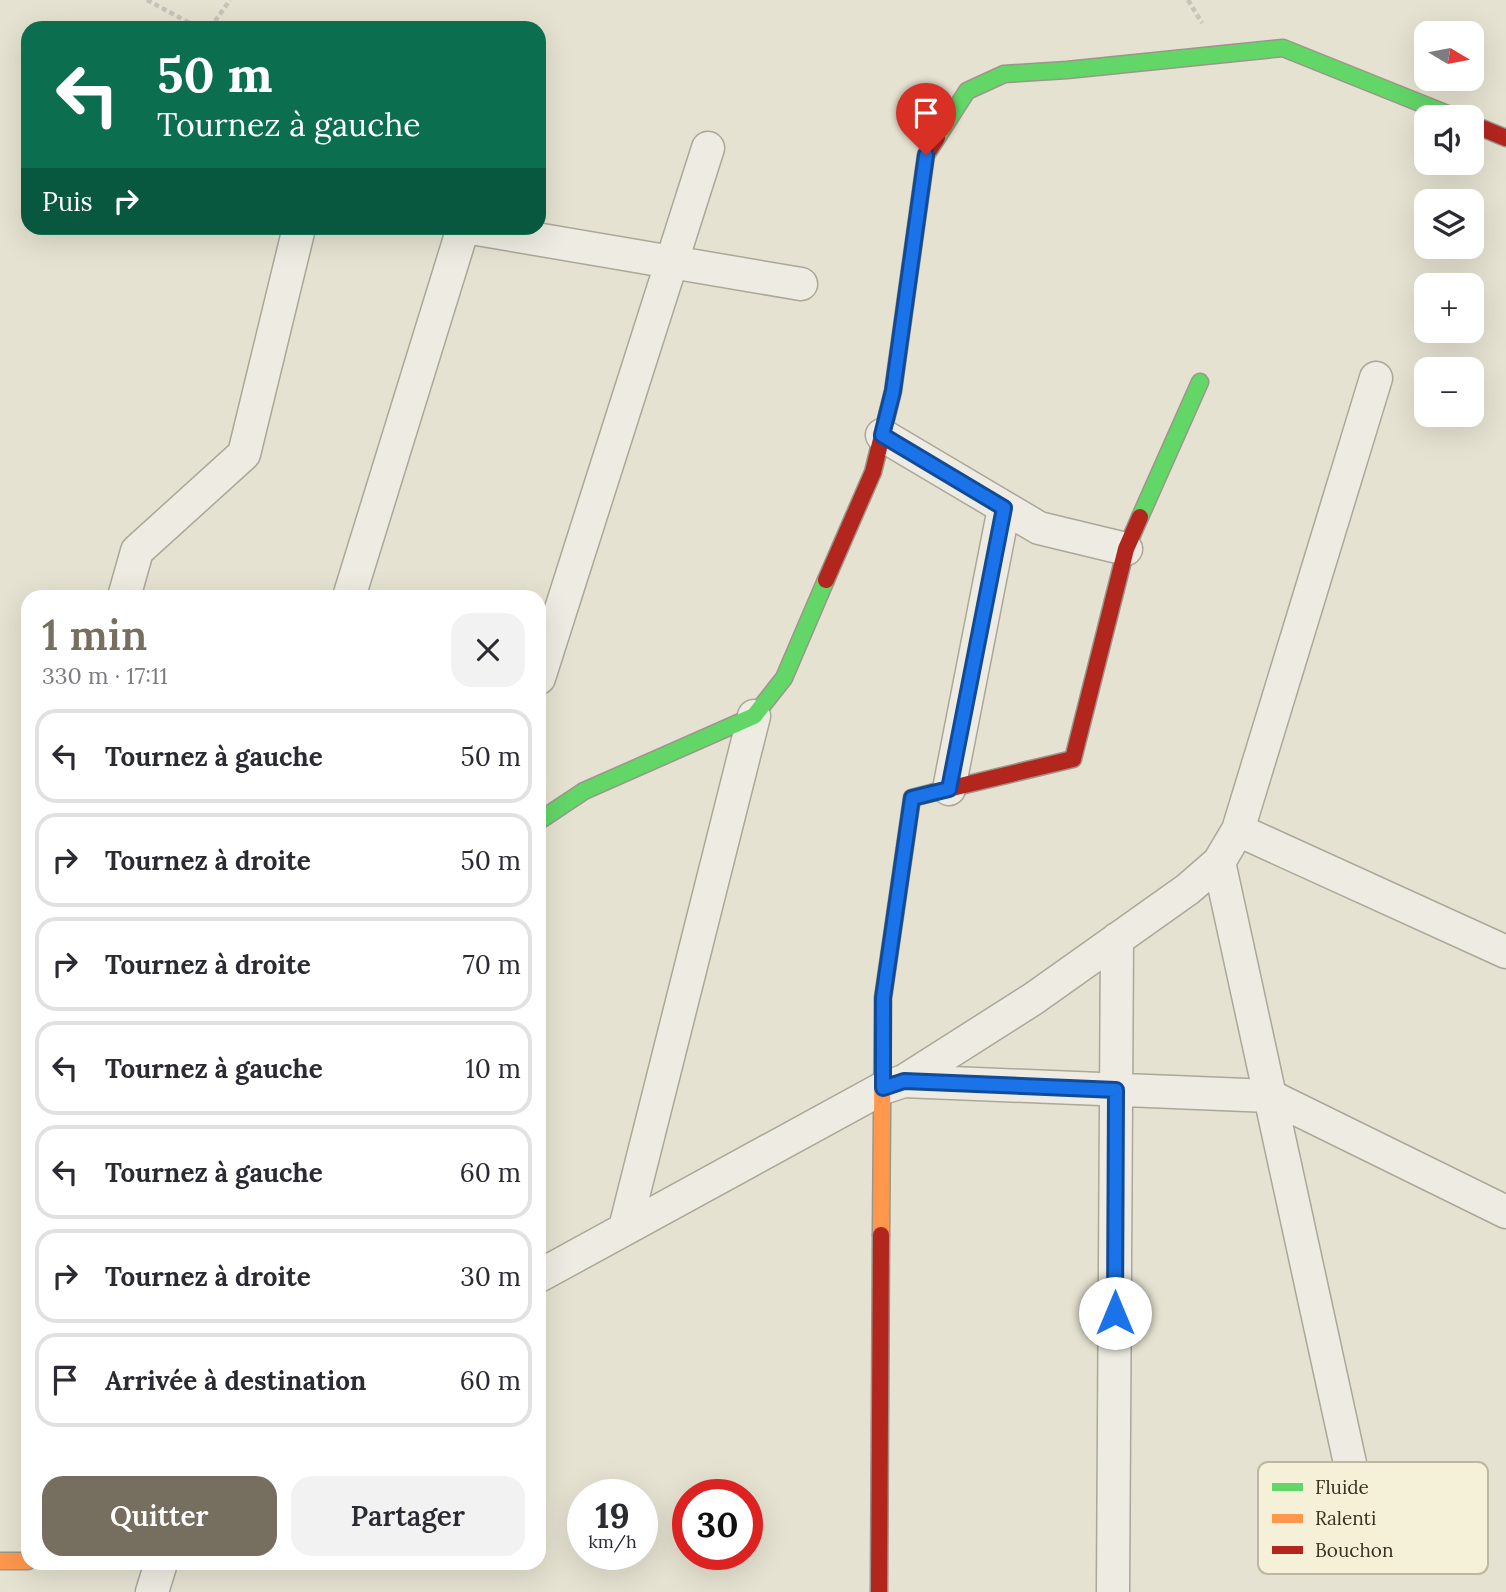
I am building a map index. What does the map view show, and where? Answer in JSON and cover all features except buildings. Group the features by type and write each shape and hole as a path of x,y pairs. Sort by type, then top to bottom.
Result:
{"street":[{"path":"625,1228 754,716 784,678 873,472 893,391 926,155 967,91 1004,74 1283,48 1425,105"},
{"path":"1484,129 1506,138"},
{"path":"546,656 708,148"},
{"path":"126,590 137,551 244,454 297,235"},
{"path":"351,590 461,235"},
{"path":"514,235 802,284"},
{"path":"546,1272 893,1084 1033,999 1188,889 1219,862 1238,830 1376,378"},
{"path":"879,1592 893,1084 883,998 912,798 1073,759 1126,549 1200,382"},
{"path":"882,435 1039,528 1126,549"},
{"path":"949,789 1004,508"},
{"path":"546,816 584,791 754,716"},
{"path":"1238,830 1506,952"},
{"path":"1219,862 1350,1462"},
{"path":"1113,1592 1117,939"},
{"path":"893,1084 1270,1096 1506,1212"},
{"path":"0,1561 21,1561"},
{"path":"152,1592 159,1570"}],"path":[{"path":"147,0 185,21"},
{"path":"215,21 230,0"}],"traffic: fast":[{"path":"937,138 967,91 1004,74 1283,48 1425,105"},
{"path":"1140,517 1200,382"},
{"path":"546,816 584,791 754,716 784,678 826,580"}],"traffic: slow":[{"path":"881,1235 883,998 912,798 935,792"},
{"path":"0,1561 21,1561"}],"traffic: jam":[{"path":"1484,129 1506,138"},
{"path":"826,580 873,472 893,391 926,155 937,138"},
{"path":"935,792 1073,759 1126,549 1140,517"},
{"path":"879,1592 881,1235"}],"route":[{"path":"926,155 893,391 882,435 1004,508 949,789 912,798 883,998 883,1088 904,1081 1116,1090 1115,1313"}]}
